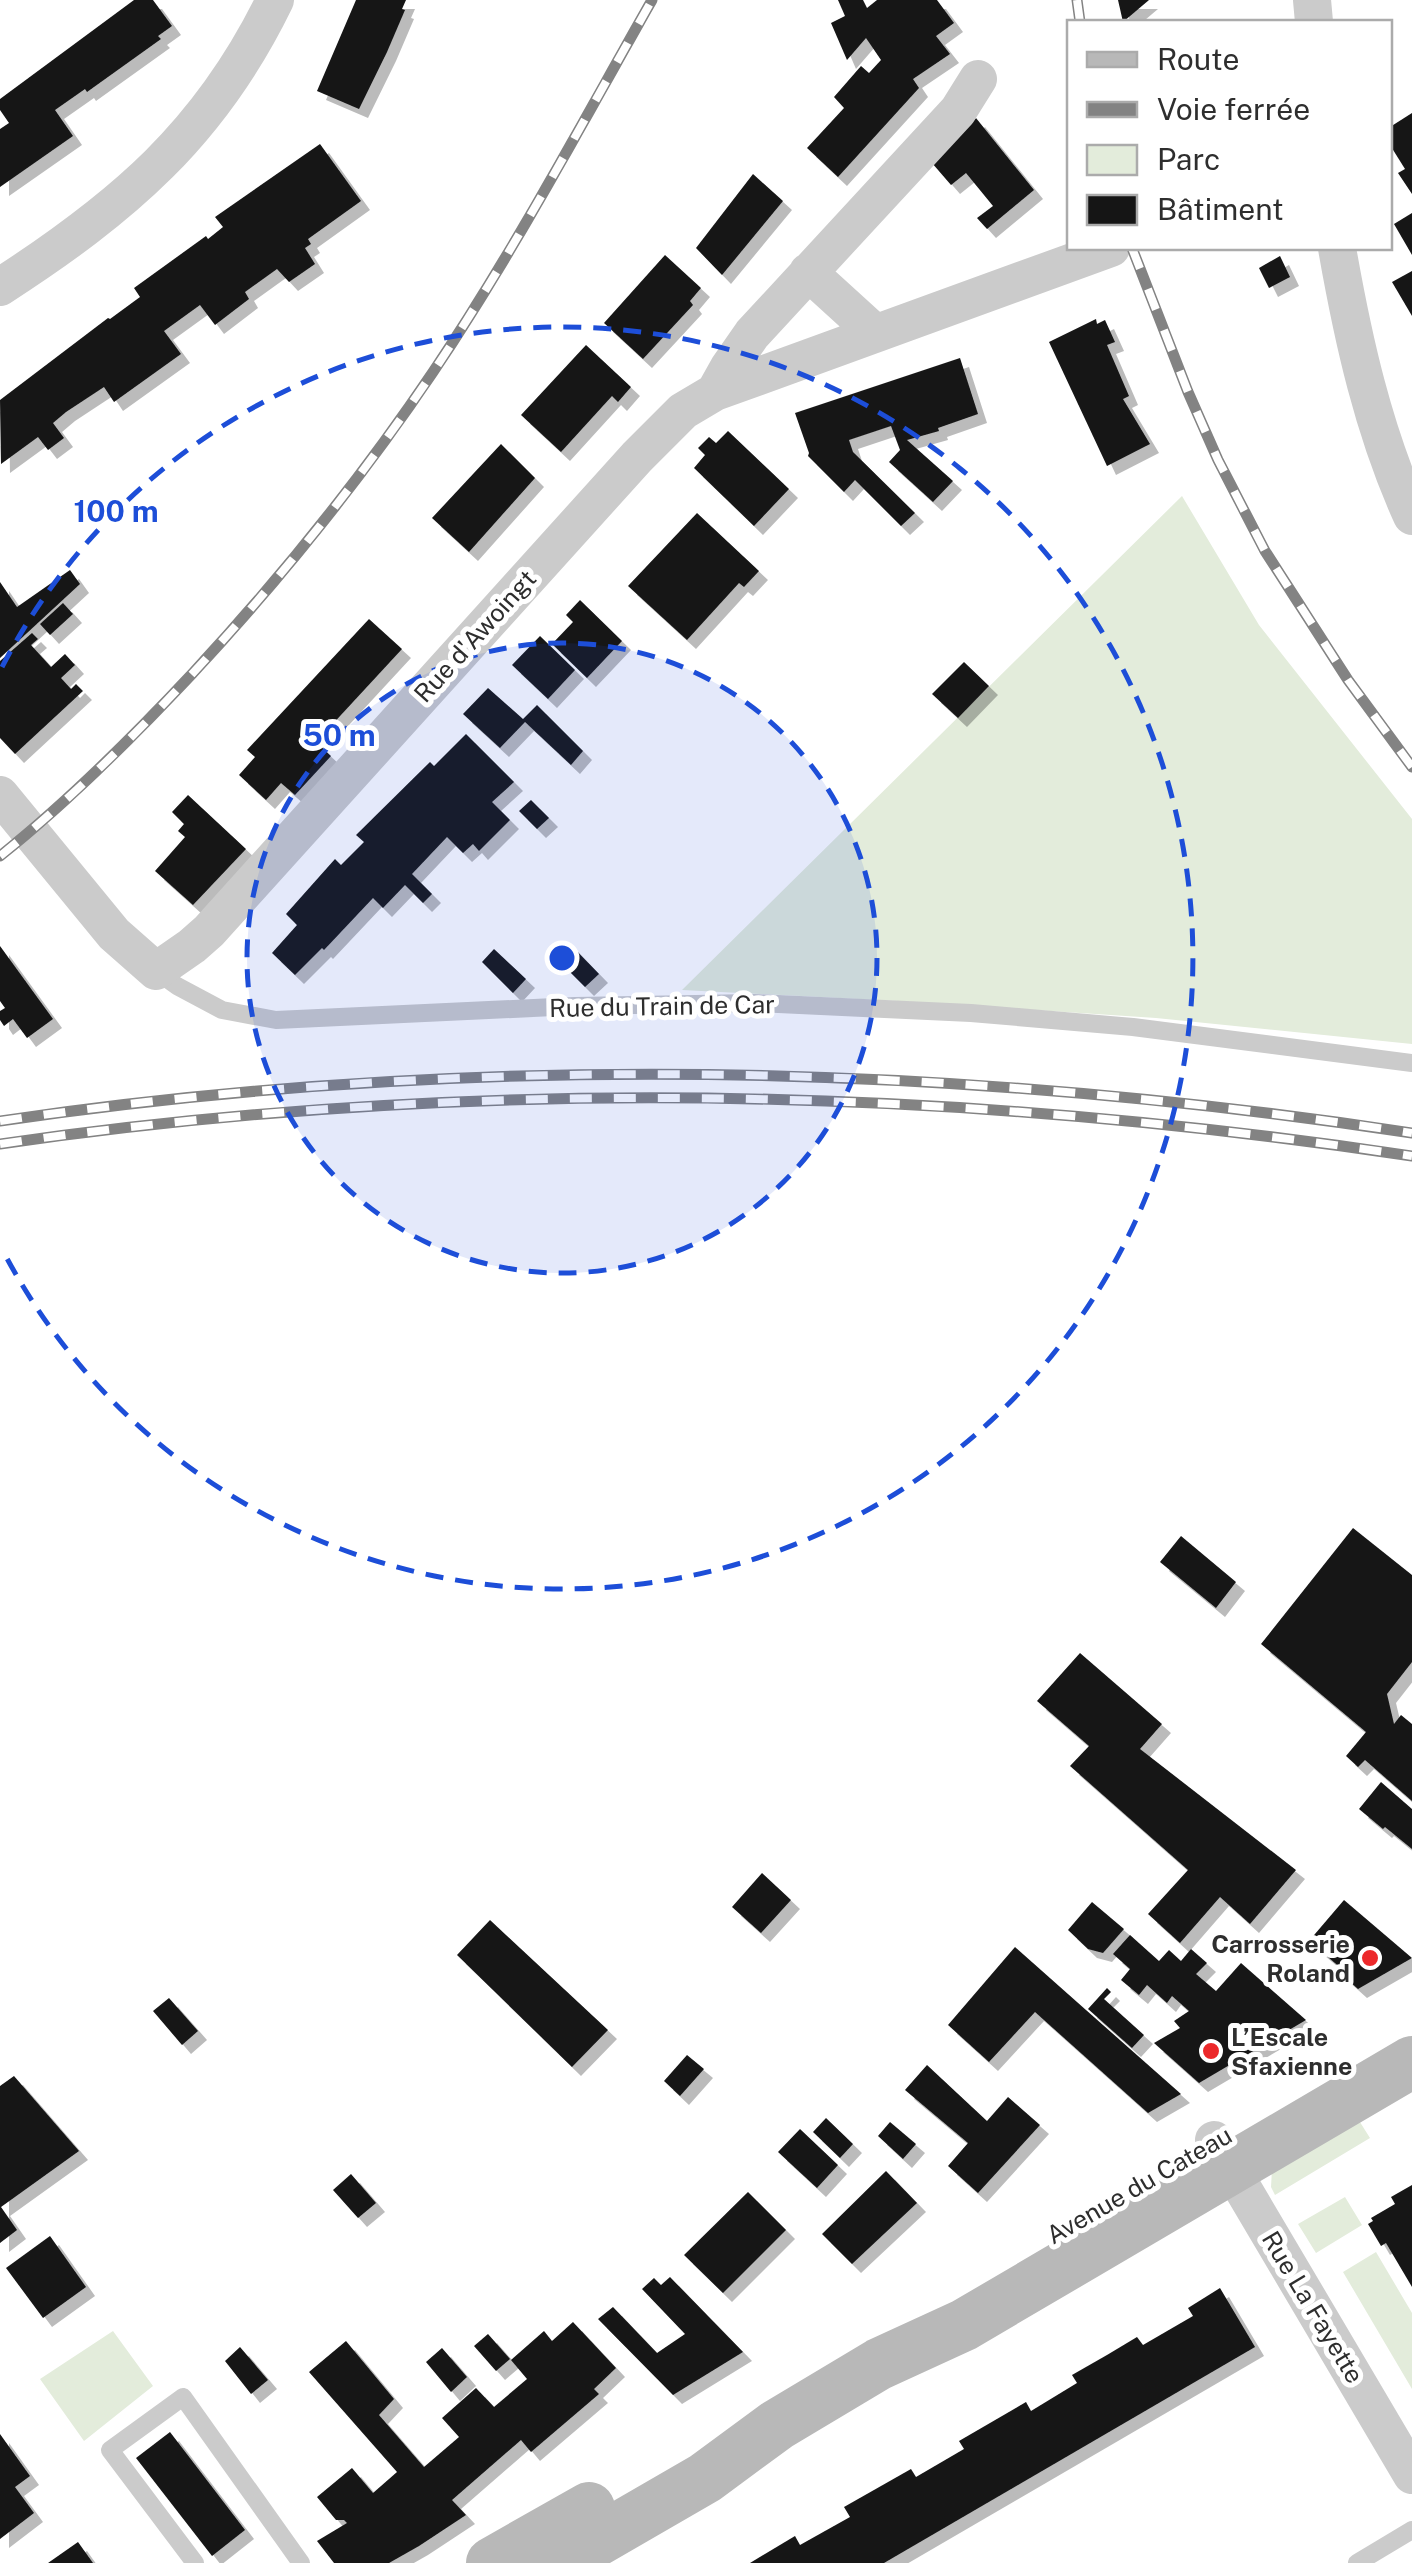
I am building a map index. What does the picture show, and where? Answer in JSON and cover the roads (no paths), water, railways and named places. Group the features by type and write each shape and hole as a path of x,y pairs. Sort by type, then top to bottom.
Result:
{"main road":[{"name":"Avenue du Cateau","path":"1223,2154 1412,2024"},
{"name":"Avenue du Cateau","path":"558,2563 705,2478 777,2426 879,2364 940,2310 989,2274 1412,2062"},
{"name":"Avenue du Cateau","path":"492,2563 688,2454 731,2437 777,2426"}],"street":[{"path":"0,288 84,230 147,178 178,146 228,83 275,0"},
{"name":"Rue d'Awoingt","path":"715,392 752,334 958,111 978,79"},
{"name":"Rue d'Awoingt","path":"156,971 208,931 683,411 715,392 1106,250"},
{"path":"1337,250 1371,405 1412,516"},
{"path":"808,272 875,334"},
{"name":"Rue du Train de Car","path":"0,795 114,934 156,971"},
{"name":"Rue La Fayette","path":"1223,2154 1412,2475"}],"lane":[{"name":"Rue du Train de Car","path":"156,971 222,1010 276,1020 608,1005 755,1003 971,1013 1132,1027 1412,1063"},
{"path":"195,2563 110,2450 183,2397 301,2563"},
{"path":"1357,2563 1412,2530"}],"railway":[{"path":"0,856 75,791 169,698 257,602 348,490 406,412 491,281 652,0"},
{"path":"1077,0 1080,20"},
{"path":"1133,250 1188,392 1265,551 1348,680 1412,767"},
{"path":"0,1121 176,1099 353,1084 706,1074 1060,1091 1412,1133"},
{"path":"0,1144 176,1122 353,1107 529,1099 706,1098 1060,1115 1412,1156"}],"place":[{"name":"Carrosserie Roland","path":"1370,1958"},
{"name":"L’Escale Sfaxienne","path":"1211,2051"}]}
